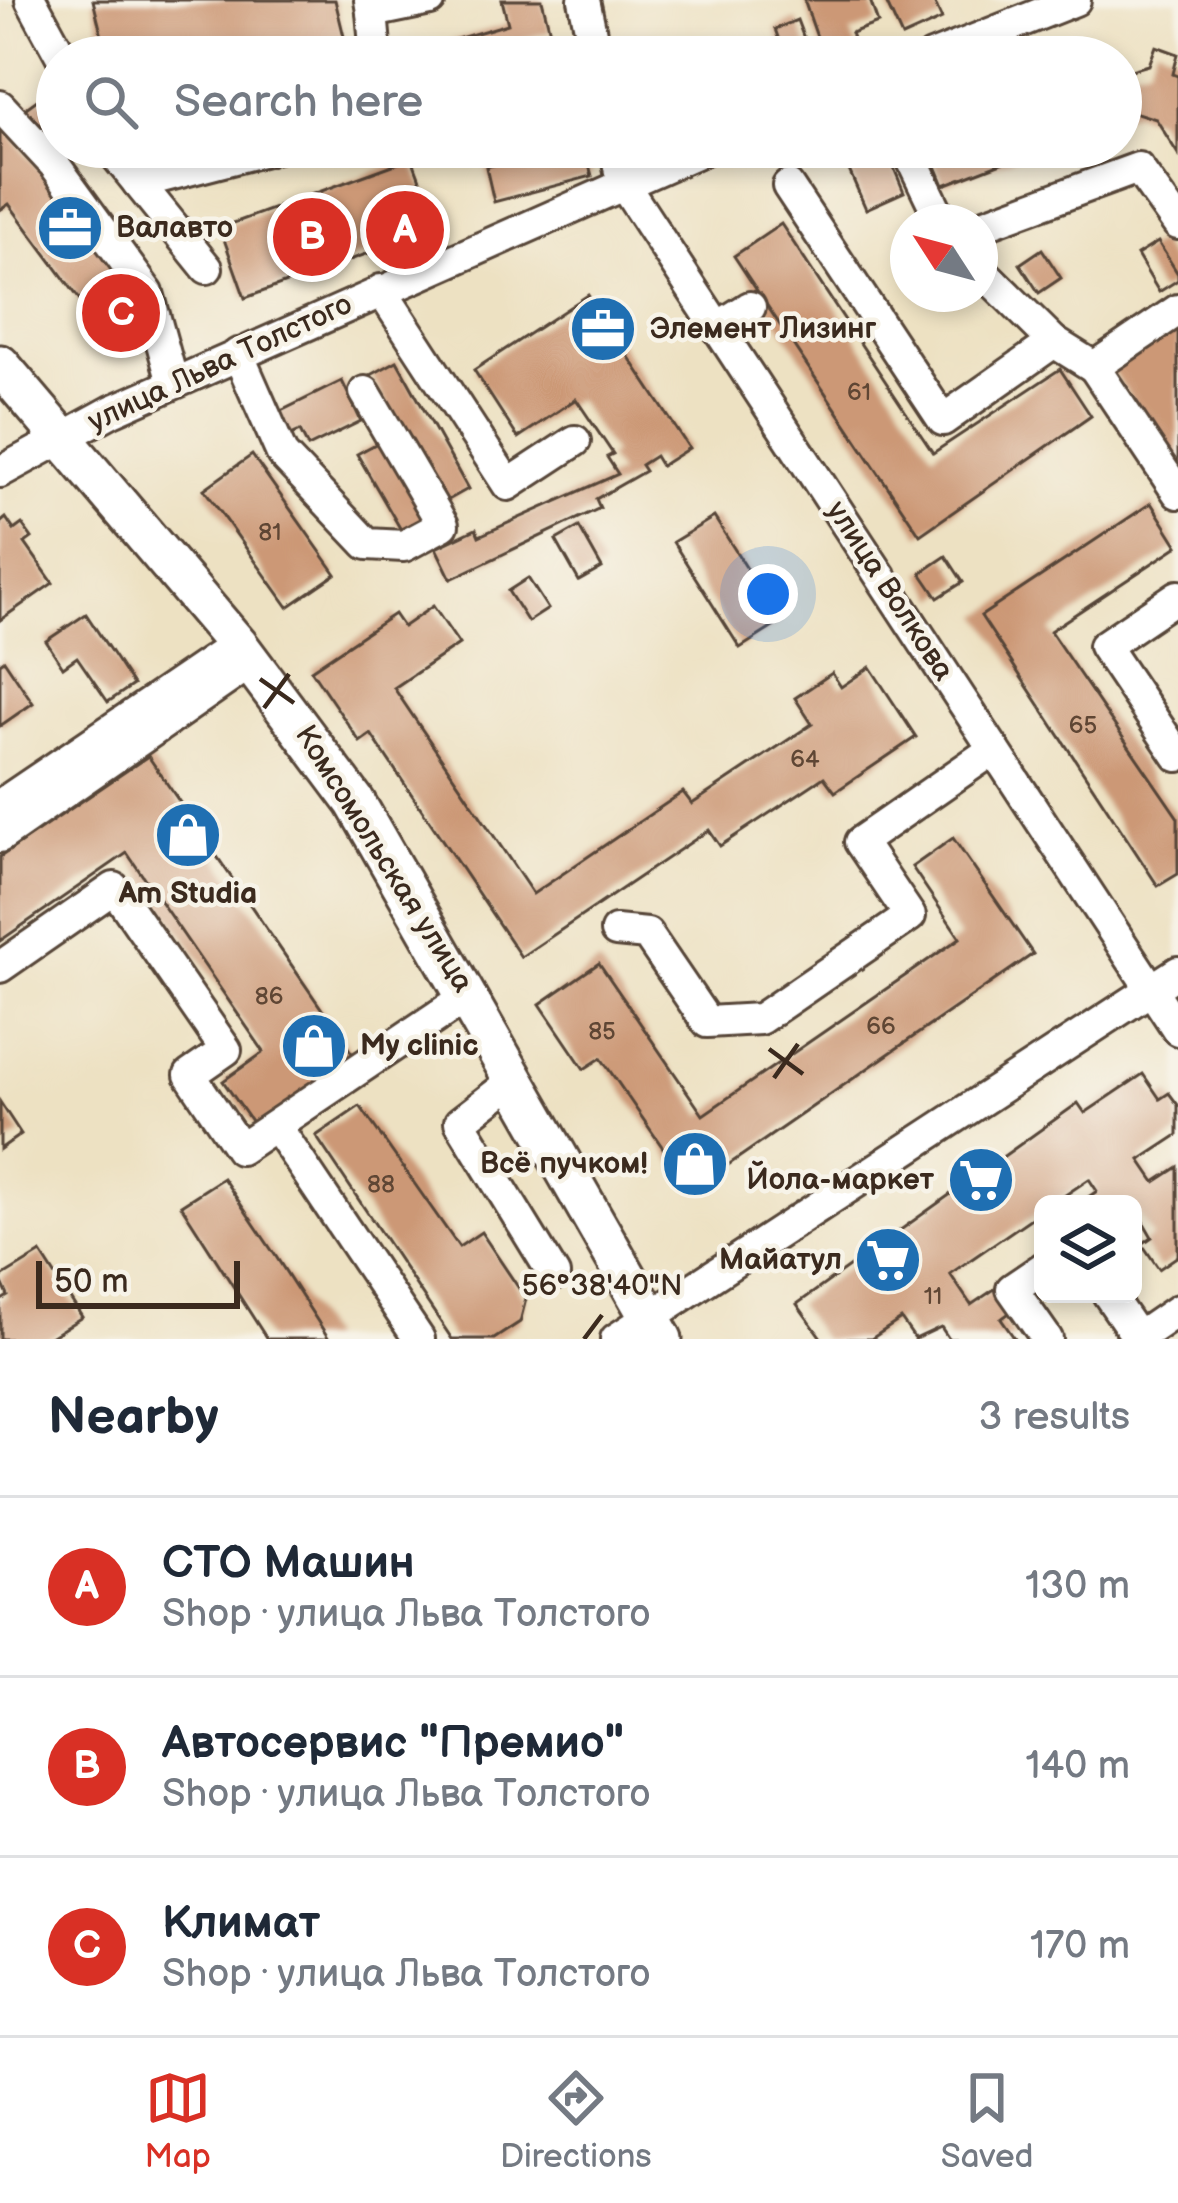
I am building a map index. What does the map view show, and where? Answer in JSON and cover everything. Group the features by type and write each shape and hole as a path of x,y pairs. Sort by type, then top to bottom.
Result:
{"main road":[{"name":"Комсомольская улица","path":"0,365 244,653 355,802 656,1327"}],"street":[{"path":"32,0 51,36"},
{"path":"374,36 371,6 430,0"},
{"path":"584,0 592,36"},
{"path":"985,36 1075,0"},
{"path":"0,106 36,145"},
{"path":"57,168 148,293 173,383"},
{"path":"126,168 207,268"},
{"path":"138,183 196,168"},
{"name":"улица Волкова","path":"619,168 622,182 1178,1030"},
{"name":"улица Льва Толстого","path":"0,472 173,383 657,168"},
{"path":"916,168 933,204"},
{"path":"998,219 1138,168 1178,224"},
{"path":"788,186 943,420 1054,342"},
{"path":"998,286 1054,342 1094,367 1178,491"},
{"path":"381,290 508,484 575,441"},
{"path":"718,327 750,307"},
{"path":"1094,367 1178,310"},
{"path":"238,354 282,454 367,544 404,546 443,525 365,392"},
{"path":"1178,596 1104,646 1178,756"},
{"path":"0,806 244,653"},
{"path":"0,837 244,653"},
{"path":"616,931 647,934 707,1022 760,1019 910,916 860,842 994,749"},
{"path":"0,967 114,888 226,1050 190,1075 240,1149 469,994"},
{"path":"616,1339 656,1327 1178,972"},
{"path":"517,1078 460,1122 554,1275"},
{"path":"284,1138 419,1339"},
{"path":"1034,1274 1012,1289 1047,1339"},
{"path":"1114,1303 1138,1338 1178,1310"}],"building":[{"path":"93,0 335,0 344,36 102,36"},
{"path":"502,0 542,0 550,32 467,36 508,24"},
{"path":"804,0 870,0 878,23 852,36 817,36"},
{"path":"885,0 933,0 942,19 902,36"},
{"path":"797,20 803,36 778,36 775,29"},
{"path":"1156,46 1178,54 1173,74 1178,76 1178,154 1156,119 1142,115 1142,67 1149,65"},
{"path":"36,101 36,130 22,111"},
{"path":"0,121 141,296 100,327 9,204 0,210"},
{"path":"385,168 416,168 438,228 245,298 220,228"},
{"path":"486,168 590,168 592,176 494,202"},
{"path":"894,168 904,192 866,209 849,170"},
{"path":"937,168 988,168 944,185"},
{"path":"781,224 933,453 1060,369 1091,416 920,535 734,256"},
{"path":"1158,242 1178,274 1178,280 1159,292 1137,255"},
{"path":"1042,249 1061,278 1039,293 1020,264"},
{"path":"588,295 689,448 661,466 655,456 641,465 645,471 596,499 600,508 451,579 436,548 476,529 479,536 618,474 607,457 613,454 576,399 518,438 474,370"},
{"path":"1178,322 1178,469 1110,368"},
{"path":"397,361 468,489 441,504 371,375"},
{"path":"342,381 361,421 308,447 300,431 284,438 273,415"},
{"path":"383,440 430,521 404,535 357,454"},
{"path":"252,455 336,574 288,607 204,489"},
{"path":"1151,503 1178,546 1050,631 1178,818 1178,874 1158,886 981,616"},
{"path":"714,517 781,622 740,648 673,542"},
{"path":"6,518 14,530 22,524 32,538 25,543 53,583 0,620 0,523"},
{"path":"579,527 602,568 579,581 556,540"},
{"path":"946,556 963,582 938,598 921,573"},
{"path":"528,578 548,609 528,622 508,591"},
{"path":"433,606 459,644 394,688 533,894 683,792 692,804 812,724 795,698 832,673 841,687 870,667 916,737 835,792 824,777 720,846 709,830 521,957 371,734 360,742 311,670 394,614 403,627"},
{"path":"86,614 133,685 108,702 77,657 63,667 46,641"},
{"path":"4,660 33,703 0,726 0,663"},
{"path":"148,756 356,1059 256,1128 223,1081 264,1052 127,853 0,941 0,857"},
{"path":"953,838 1033,954 692,1190 601,1058 584,1069 540,1004 599,963 703,1115 960,938 912,867"},
{"path":"1143,1074 1160,1099 1169,1093 1178,1105 1178,1135 1140,1160 1155,1182 1178,1167 1178,1256 1159,1269 1142,1244 1152,1237 1142,1220 1142,1195 1091,1195 1097,1191 1089,1179 1065,1195 1034,1195 1034,1216 950,1274 971,1305 996,1288 1012,1311 1001,1319 1015,1339 949,1339 941,1327 915,1339 901,1319 871,1339 822,1339 797,1304 1078,1103 1085,1113"},
{"path":"0,1102 21,1134 0,1149"},
{"path":"360,1106 459,1247 481,1232 526,1299 520,1322 494,1339 452,1339 316,1136"},
{"path":"223,1178 329,1339 267,1339 181,1205"},
{"path":"41,1253 82,1317 47,1339 0,1339 0,1301 8,1296 0,1278"}],"place":[{"name":"Валавто","path":"70,228"},
{"name":"СТО Машин","path":"405,230"},
{"name":"Автосервис \"Премио\"","path":"312,237"},
{"name":"Климат","path":"121,313"},
{"name":"Элемент Лизинг","path":"603,329"},
{"name":"Am Studia","path":"188,835"},
{"name":"My clinic","path":"314,1046"},
{"name":"Всё пучком!","path":"695,1164"},
{"name":"Йола-маркет","path":"981,1180"},
{"name":"Майатул","path":"888,1260"}]}
